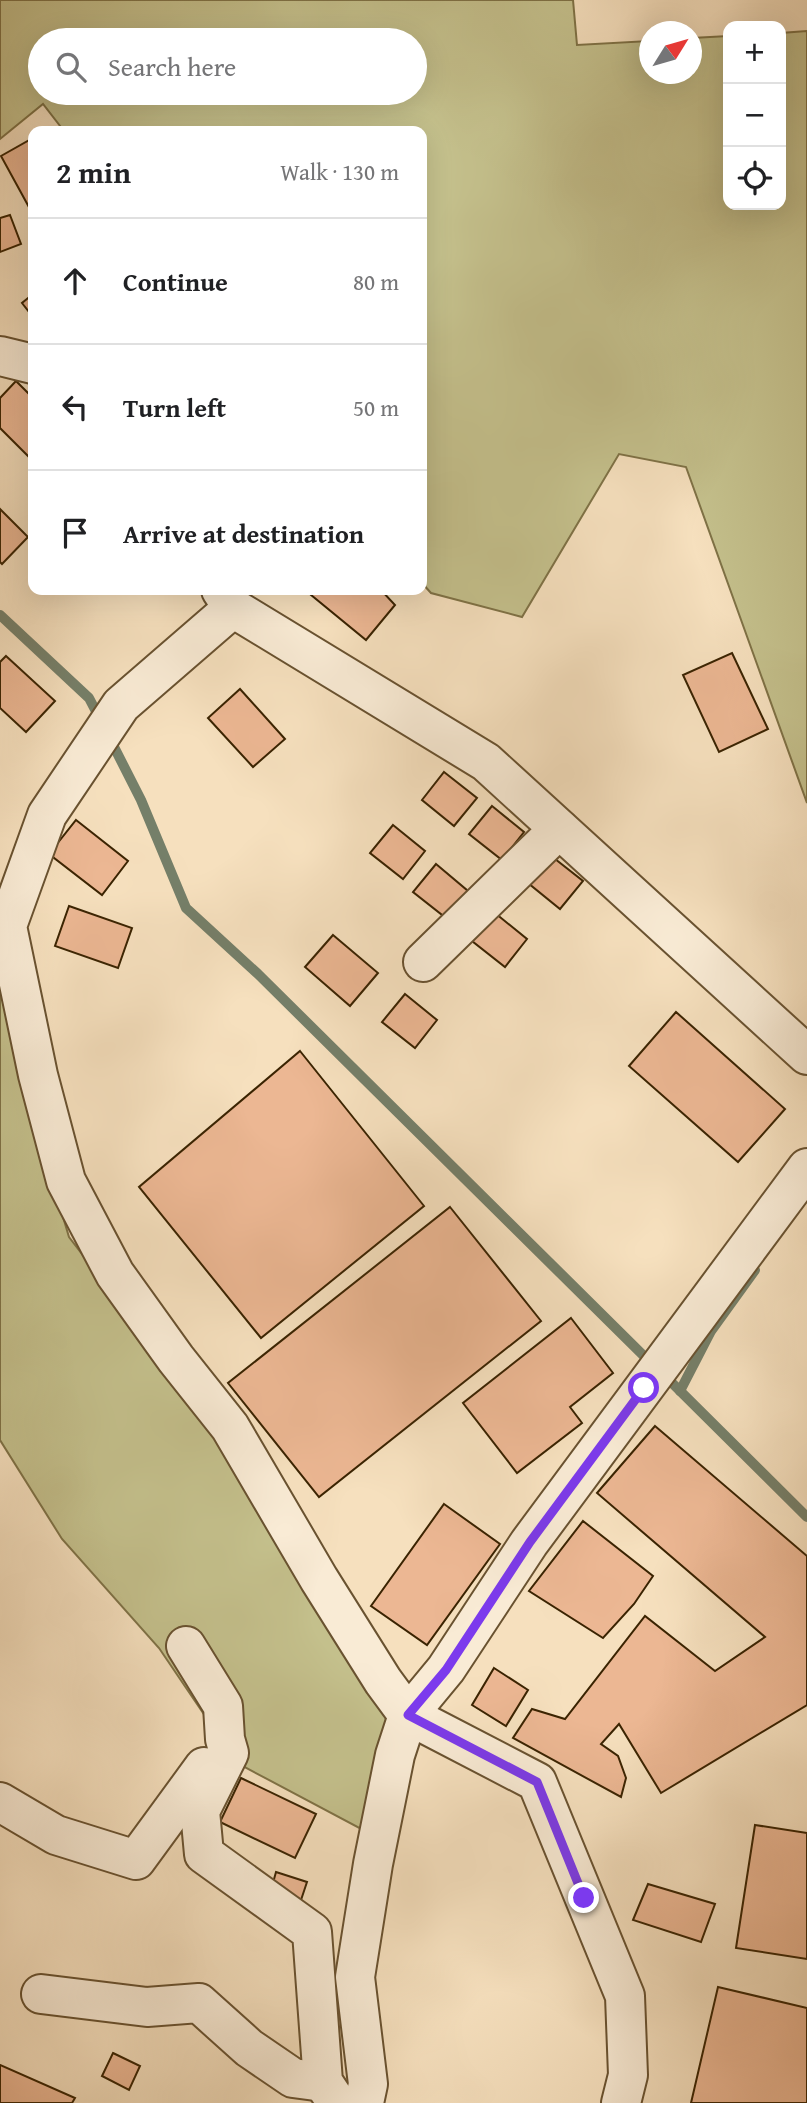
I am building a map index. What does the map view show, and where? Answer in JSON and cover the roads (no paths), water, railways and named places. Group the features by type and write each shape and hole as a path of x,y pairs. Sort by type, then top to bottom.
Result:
{"street":[{"path":"621,2103 628,2075 625,1996 537,1782 408,1715 319,1579 230,1427 176,1359 115,1274 66,1181 3,923 47,815 118,709 227,599 485,762 807,1055"},
{"path":"423,962 559,829"},
{"path":"364,2103 368,2084 355,1977 373,1864 395,1755 408,1715 446,1670 530,1542 807,1168"},
{"path":"41,1994 147,2007 199,2003 249,2048 293,2078 330,2093 312,1932 204,1854 200,1811 229,1753 225,1739 223,1706 186,1646"},
{"path":"0,1802 56,1835 136,1860 225,1739"}],"waterway":[{"path":"0,615 89,698 101,721"},
{"path":"110,739 141,800 186,908 258,974 652,1364"},
{"path":"680,1391 711,1331 755,1270"},
{"path":"664,1375 807,1517"}]}
